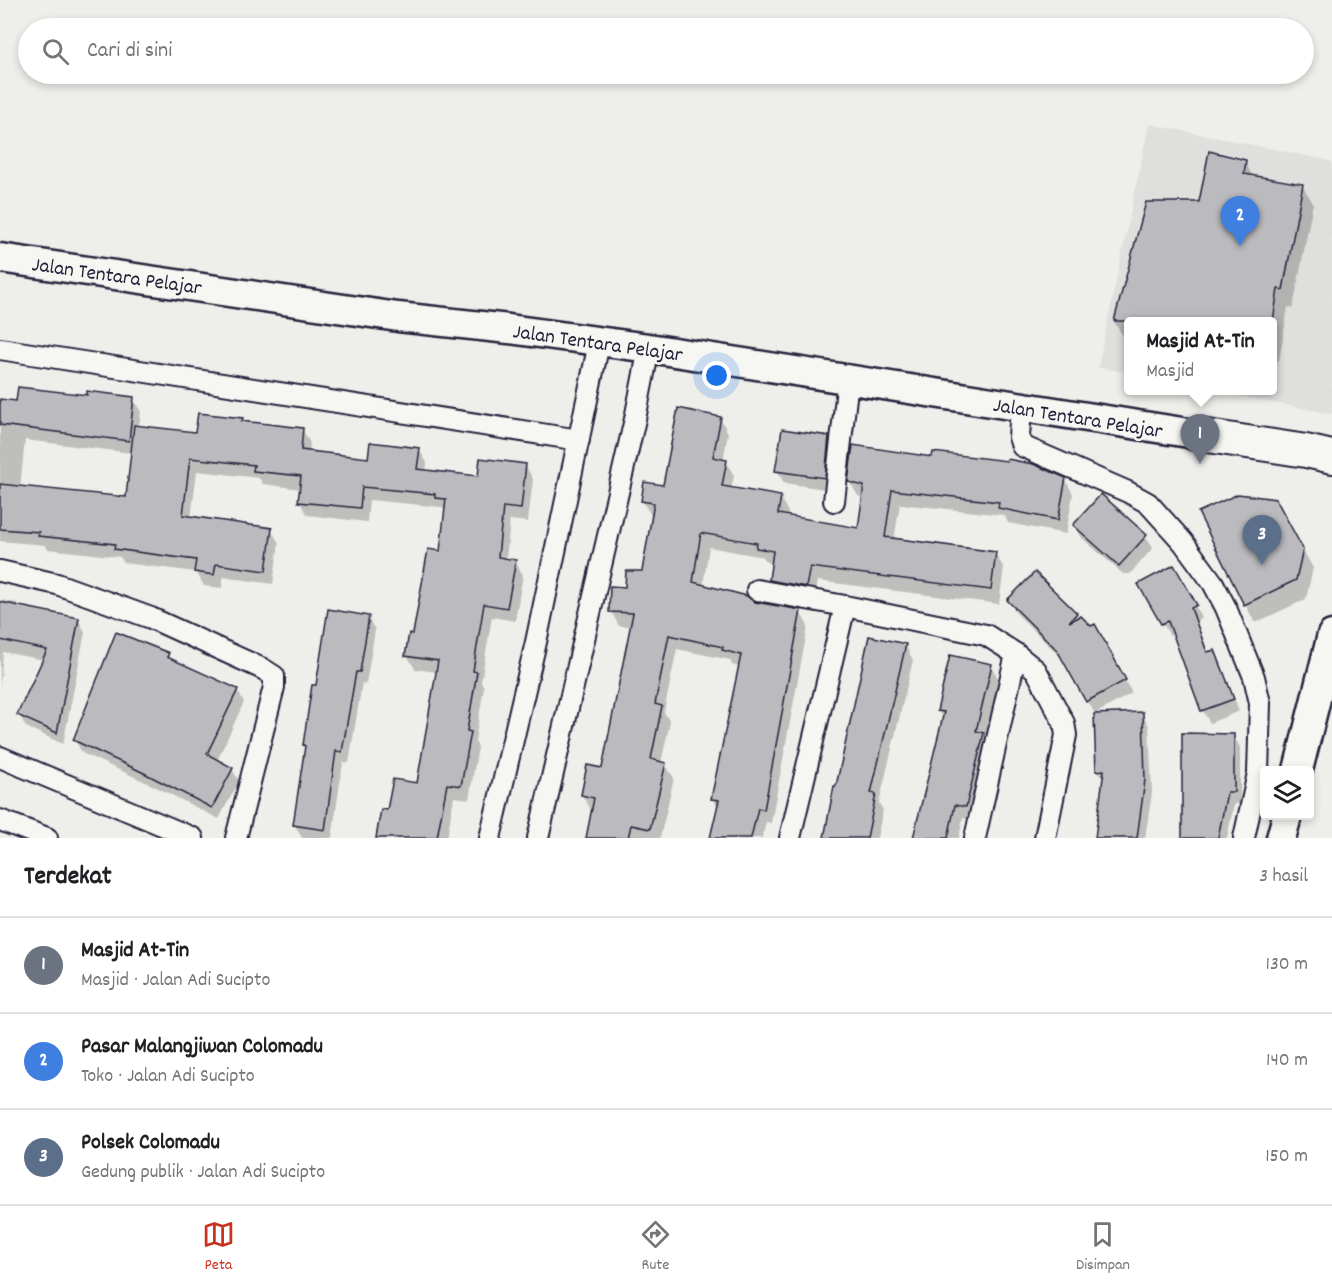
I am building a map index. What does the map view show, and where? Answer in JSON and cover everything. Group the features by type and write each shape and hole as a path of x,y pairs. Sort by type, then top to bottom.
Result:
{"main road":[{"name":"Jalan Tentara Pelajar","path":"0,258 398,316 649,348 1195,434"},
{"path":"1195,434 1332,457"},
{"path":"1299,766 1332,635"},
{"path":"1281,838 1286,820"}],"street":[{"path":"490,838 536,642 599,343"},
{"path":"538,838 635,419 649,348"},
{"path":"0,349 579,440"},
{"path":"834,501 848,380"},
{"path":"1021,408 1019,437 1022,446 1148,503 1183,542 1213,583 1226,608 1254,677 1260,703 1258,773 1244,838"},
{"path":"0,571 57,584 151,618 274,676 274,687 236,838"},
{"path":"757,590 986,635 1036,670 1064,723 1066,735 1045,838"},
{"path":"790,838 845,606"},
{"path":"975,838 1016,654"},
{"path":"0,757 193,838"},
{"path":"0,820 47,838"}],"shaded area":[{"path":"1149,124 1332,161 1332,414 1235,395 1277,395 1277,317 1124,317 1124,372 1098,367"}],"building":[{"path":"1209,151 1246,160 1244,174 1303,184 1283,290 1278,289 1274,317 1124,317 1124,321 1114,321 1146,202 1199,202"},
{"path":"18,387 87,395 87,391 134,397 129,441 0,425 0,399 16,401"},
{"path":"678,408 721,417 713,457 727,460 722,486 781,496 778,514 858,528 864,486 848,482 853,445 932,457 933,452 1007,461 1007,459 1033,464 1066,478 1058,520 998,508 999,502 892,490 885,537 996,552 991,590 810,567 806,587 769,580 773,551 756,548 757,543 701,533 693,582 747,596 755,602 801,610 764,810 758,808 751,838 710,838 719,800 711,799 741,655 722,650 723,647 669,635 655,704 662,706 651,759 666,763 650,829 631,825 628,838 586,838 594,798 581,795 587,765 602,768 633,613 609,612 610,586 625,587 626,571 642,571 654,503 641,501 644,482 663,485"},
{"path":"198,413 303,428 301,450 368,458 370,442 420,448 417,469 478,476 480,458 526,464 521,509 503,507 498,557 516,560 507,608 484,604 473,671 477,672 467,731 471,732 461,786 447,784 437,838 376,838 381,809 387,810 393,779 417,783 438,661 405,656 409,633 413,634 428,549 440,551 446,499 435,498 435,494 362,487 360,508 298,502 301,476 253,471 254,465 190,458 183,515 272,528 266,571 216,564 214,575 194,572 196,560 114,549 115,544 38,536 39,532 0,529 0,484 126,497 134,425 195,432"},
{"path":"782,429 829,436 825,478 775,471"},
{"path":"1101,494 1147,535 1119,566 1073,525"},
{"path":"1238,494 1276,499 1303,549 1296,580 1244,605 1198,512"},
{"path":"1174,565 1197,605 1191,608 1207,652 1215,650 1234,699 1201,711 1168,621 1161,624 1138,584"},
{"path":"1035,572 1077,613 1069,622 1081,616 1091,626 1095,624 1126,680 1086,702 1057,650 1007,600"},
{"path":"0,602 79,618 57,733 17,715 47,650 0,640"},
{"path":"328,609 369,616 360,672 356,672 342,752 336,751 325,830 293,825 312,685 316,685"},
{"path":"116,632 169,653 167,657 238,689 207,754 233,768 212,808 73,740"},
{"path":"869,636 906,644 871,793 876,794 867,838 824,838 834,786 836,786"},
{"path":"950,655 992,664 976,731 984,733 966,807 955,805 948,838 913,838 944,712 937,711"},
{"path":"1143,712 1145,780 1137,838 1095,838 1104,770 1096,771 1094,714"},
{"path":"1182,733 1234,734 1234,792 1227,792 1218,838 1182,838"}],"place":[{"name":"Pasar Malangjiwan Colomadu","path":"1240,246"},
{"name":"Masjid At-Tin","path":"1200,464"},
{"name":"Polsek Colomadu","path":"1262,565"}]}
